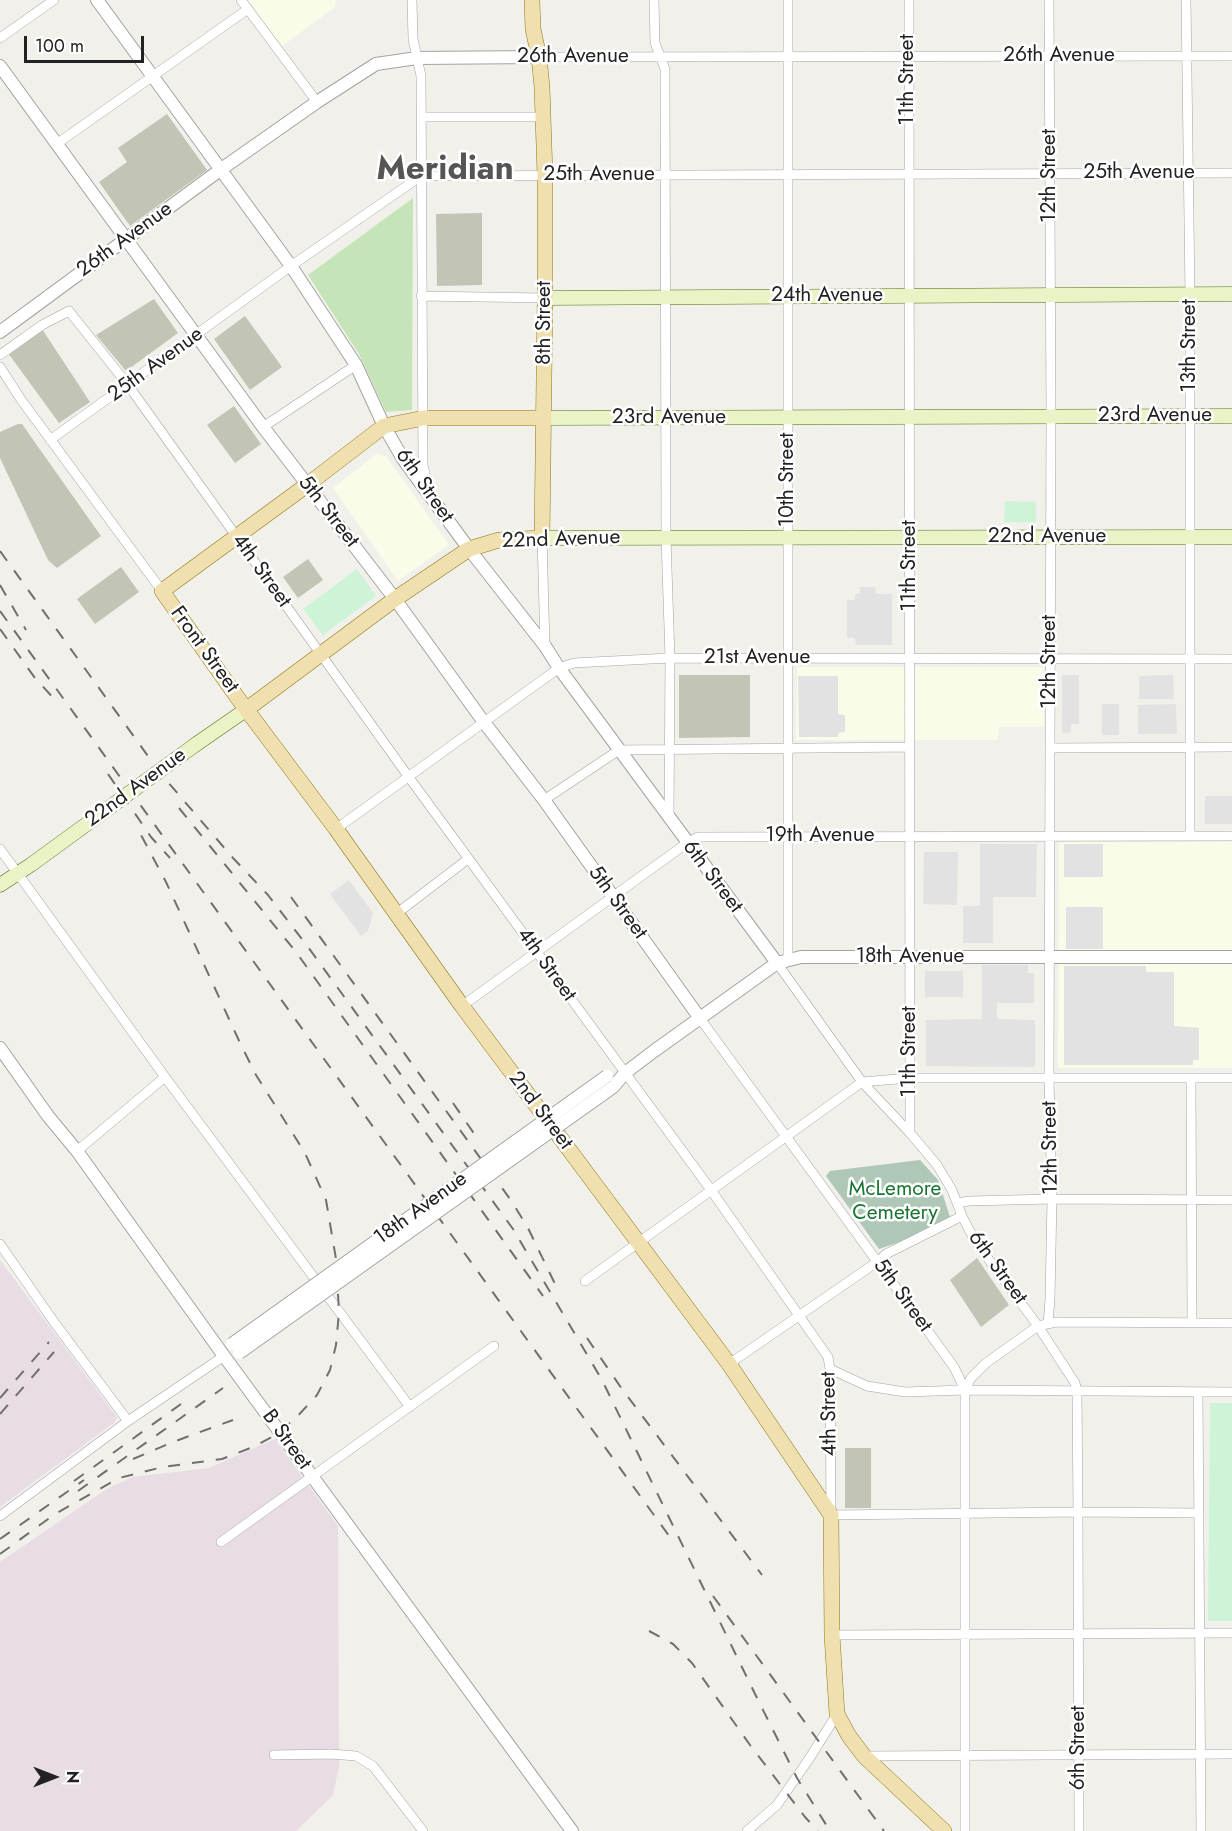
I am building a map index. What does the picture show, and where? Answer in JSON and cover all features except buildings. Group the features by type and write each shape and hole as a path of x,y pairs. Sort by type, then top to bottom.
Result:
{"main road":[{"name":"8th Street","path":"532,0 533,29 539,57 545,176 542,538"},
{"name":"24th Avenue","path":"545,298 1232,294"},
{"name":"23rd Avenue","path":"162,591 384,426 424,418 1232,416"},
{"name":"22nd Avenue","path":"0,885 395,599 470,549 500,540 542,538 1232,537"},
{"name":"Front Street","path":"162,591 246,709"},
{"name":"2nd Street","path":"246,709 336,829 462,1006 729,1364 831,1515"},
{"name":"4th Street","path":"831,1515 832,1635 837,1714"},
{"path":"837,1714 849,1736 864,1756 944,1831"}],"street":[{"path":"0,38 54,0"},
{"name":"6th Street","path":"97,0 291,266 356,365 384,426 403,459 546,646 559,668 687,843 782,961 862,1082 910,1133 945,1176 975,1240 1043,1325 1072,1375 1077,1391 1079,1831"},
{"path":"241,0 316,102"},
{"path":"412,0 413,39 421,76 423,465 429,493"},
{"path":"654,0 655,43 665,69 666,538 670,658 669,819"},
{"name":"10th Street","path":"782,961 789,836 788,0"},
{"name":"11th Street","path":"909,0 910,1133"},
{"name":"12th Street","path":"1043,1325 1050,1299 1052,1199 1049,1079 1051,416 1048,0"},
{"name":"13th Street","path":"1186,0 1190,294 1190,836"},
{"path":"58,143 248,9"},
{"name":"26th Avenue","path":"0,332 220,170 316,102 375,64 417,58 1232,56"},
{"name":"5th Street","path":"0,66 263,427 395,599 483,721 544,800 954,1367 965,1390 965,1831"},
{"path":"421,117 543,117"},
{"name":"25th Avenue","path":"50,440 291,266 421,176 1232,172"},
{"name":"24th Avenue","path":"421,296 545,298"},
{"path":"0,354 42,325 32,309"},
{"name":"4th Street","path":"42,325 69,311 128,385 468,859 711,1190 828,1357 831,1515"},
{"path":"263,427 356,365"},
{"path":"0,367 50,440 162,591"},
{"name":"8th Street","path":"542,538 546,646"},
{"name":"21st Avenue","path":"336,829 483,721 559,668 574,663 670,658 1232,659"},
{"path":"544,800 620,750 910,747"},
{"path":"1050,748 1232,747"},
{"name":"19th Avenue","path":"462,1006 612,896 698,837 1232,836"},
{"path":"0,849 165,1077 410,1407"},
{"path":"396,914 468,859"},
{"name":"18th Avenue","path":"0,1516 128,1421 224,1356 625,1073 699,1017 782,961 801,957 1232,957"},
{"name":"B Street","path":"0,1048 572,1831"},
{"path":"78,1152 165,1077"},
{"path":"585,1281 862,1082 909,1078 1232,1078"},
{"path":"1191,1079 1192,1323"},
{"path":"957,1203 1052,1199 1232,1200"},
{"path":"729,1364 886,1254 962,1216"},
{"path":"0,1244 54,1322 128,1421"},
{"path":"965,1390 978,1371 1043,1325 1056,1322 1232,1323"},
{"path":"221,1542 494,1347"},
{"path":"830,1369 867,1386 885,1390 1232,1392"},
{"path":"1198,1392 1201,1831"},
{"path":"831,1515 1078,1512 1199,1514"},
{"path":"832,1635 1232,1633"},
{"path":"747,1831 777,1805 837,1714"},
{"path":"864,1756 1232,1754"},
{"path":"274,1755 356,1756 373,1766 423,1831"}],"shaded area":[{"path":"248,0 336,0 335,7 281,47"},
{"path":"167,114 207,170 130,226 99,182 127,162 118,148"},
{"path":"482,213 482,285 437,286 436,214"},
{"path":"154,299 178,333 126,371 96,335"},
{"path":"245,316 282,367 250,390 214,339"},
{"path":"42,329 90,402 59,423 8,353"},
{"path":"234,406 261,444 235,463 207,425"},
{"path":"22,424 101,536 57,568 48,560 0,458 0,432"},
{"path":"376,454 386,456 449,545 398,581 333,488"},
{"path":"308,559 323,580 298,598 283,577"},
{"path":"121,567 139,592 95,624 77,599"},
{"path":"860,587 875,587 876,594 892,594 892,645 856,645 855,638 847,638 847,600 855,600 855,594 860,594"},
{"path":"797,667 1044,667 1044,727 999,727 998,740 796,740"},
{"path":"679,675 750,675 750,737 679,738"},
{"path":"1062,675 1079,675 1079,724 1071,724 1071,732 1062,733"},
{"path":"1173,675 1174,699 1139,699 1139,676"},
{"path":"798,676 838,676 838,714 845,715 845,732 838,733 838,737 799,737"},
{"path":"1102,704 1119,704 1119,735 1102,735"},
{"path":"1176,704 1177,734 1138,734 1138,705"},
{"path":"1205,796 1232,796 1232,824 1205,824"},
{"path":"1059,842 1232,842 1232,1068 1058,1068"},
{"path":"980,844 1037,844 1036,897 993,897 993,943 963,943 963,906 980,906"},
{"path":"1064,844 1103,844 1103,877 1064,877"},
{"path":"924,852 958,852 957,905 923,904"},
{"path":"349,880 373,913 368,931 361,936 330,894"},
{"path":"1066,907 1103,907 1103,949 1066,949"},
{"path":"982,965 1028,965 1028,973 1034,973 1034,1003 997,1003 997,1019 1035,1020 1035,1067 926,1066 926,1020 982,1019"},
{"path":"1064,966 1146,966 1146,972 1174,972 1174,1026 1199,1028 1199,1060 1193,1060 1193,1065 1064,1065"},
{"path":"925,971 963,971 963,997 925,997"},
{"path":"977,1258 1009,1305 981,1327 950,1280"},
{"path":"0,1260 117,1417 115,1422 0,1507"},
{"path":"275,1439 338,1526 339,1766 333,1795 296,1831 0,1831 0,1562 108,1488 133,1477 209,1468"},
{"path":"845,1448 871,1448 871,1508 845,1508"}],"green space":[{"path":"413,198 412,410 386,412 359,354 308,275"},
{"path":"1005,501 1036,502 1036,522 1004,522"},
{"path":"357,569 376,596 323,635 303,609"},
{"name":"McLemore Cemetery","path":"920,1160 938,1180 950,1217 902,1241 879,1249 826,1176 830,1171"},
{"path":"1210,1403 1232,1403 1232,1621 1208,1621"}],"railway":[{"path":"0,551 161,774 268,895 308,947 513,1229 602,1380 797,1778 830,1831"},
{"path":"0,585 26,630"},
{"path":"0,611 672,1540"},
{"path":"0,629 35,678 57,702"},
{"path":"108,774 151,837 170,858"},
{"path":"179,808 296,952 543,1296"},
{"path":"0,1554 55,1514 119,1478 163,1467 222,1459 272,1437 295,1419 317,1395 330,1370 336,1345 339,1312 336,1259 326,1200 305,1153 256,1075 166,882 141,835"},
{"path":"291,897 510,1199 527,1226 557,1288"},
{"path":"453,1103 475,1135"},
{"path":"587,1338 622,1389 762,1575"},
{"path":"0,1398 49,1342"},
{"path":"0,1414 54,1352"},
{"path":"78,1491 223,1388"},
{"path":"74,1481 181,1404"},
{"path":"133,1459 233,1420"},
{"path":"0,1539 84,1480"},
{"path":"713,1596 884,1831"},
{"path":"649,1631 673,1644 692,1663 750,1745 818,1831"}],"district":[{"name":"Meridian","path":"445,171"}]}
